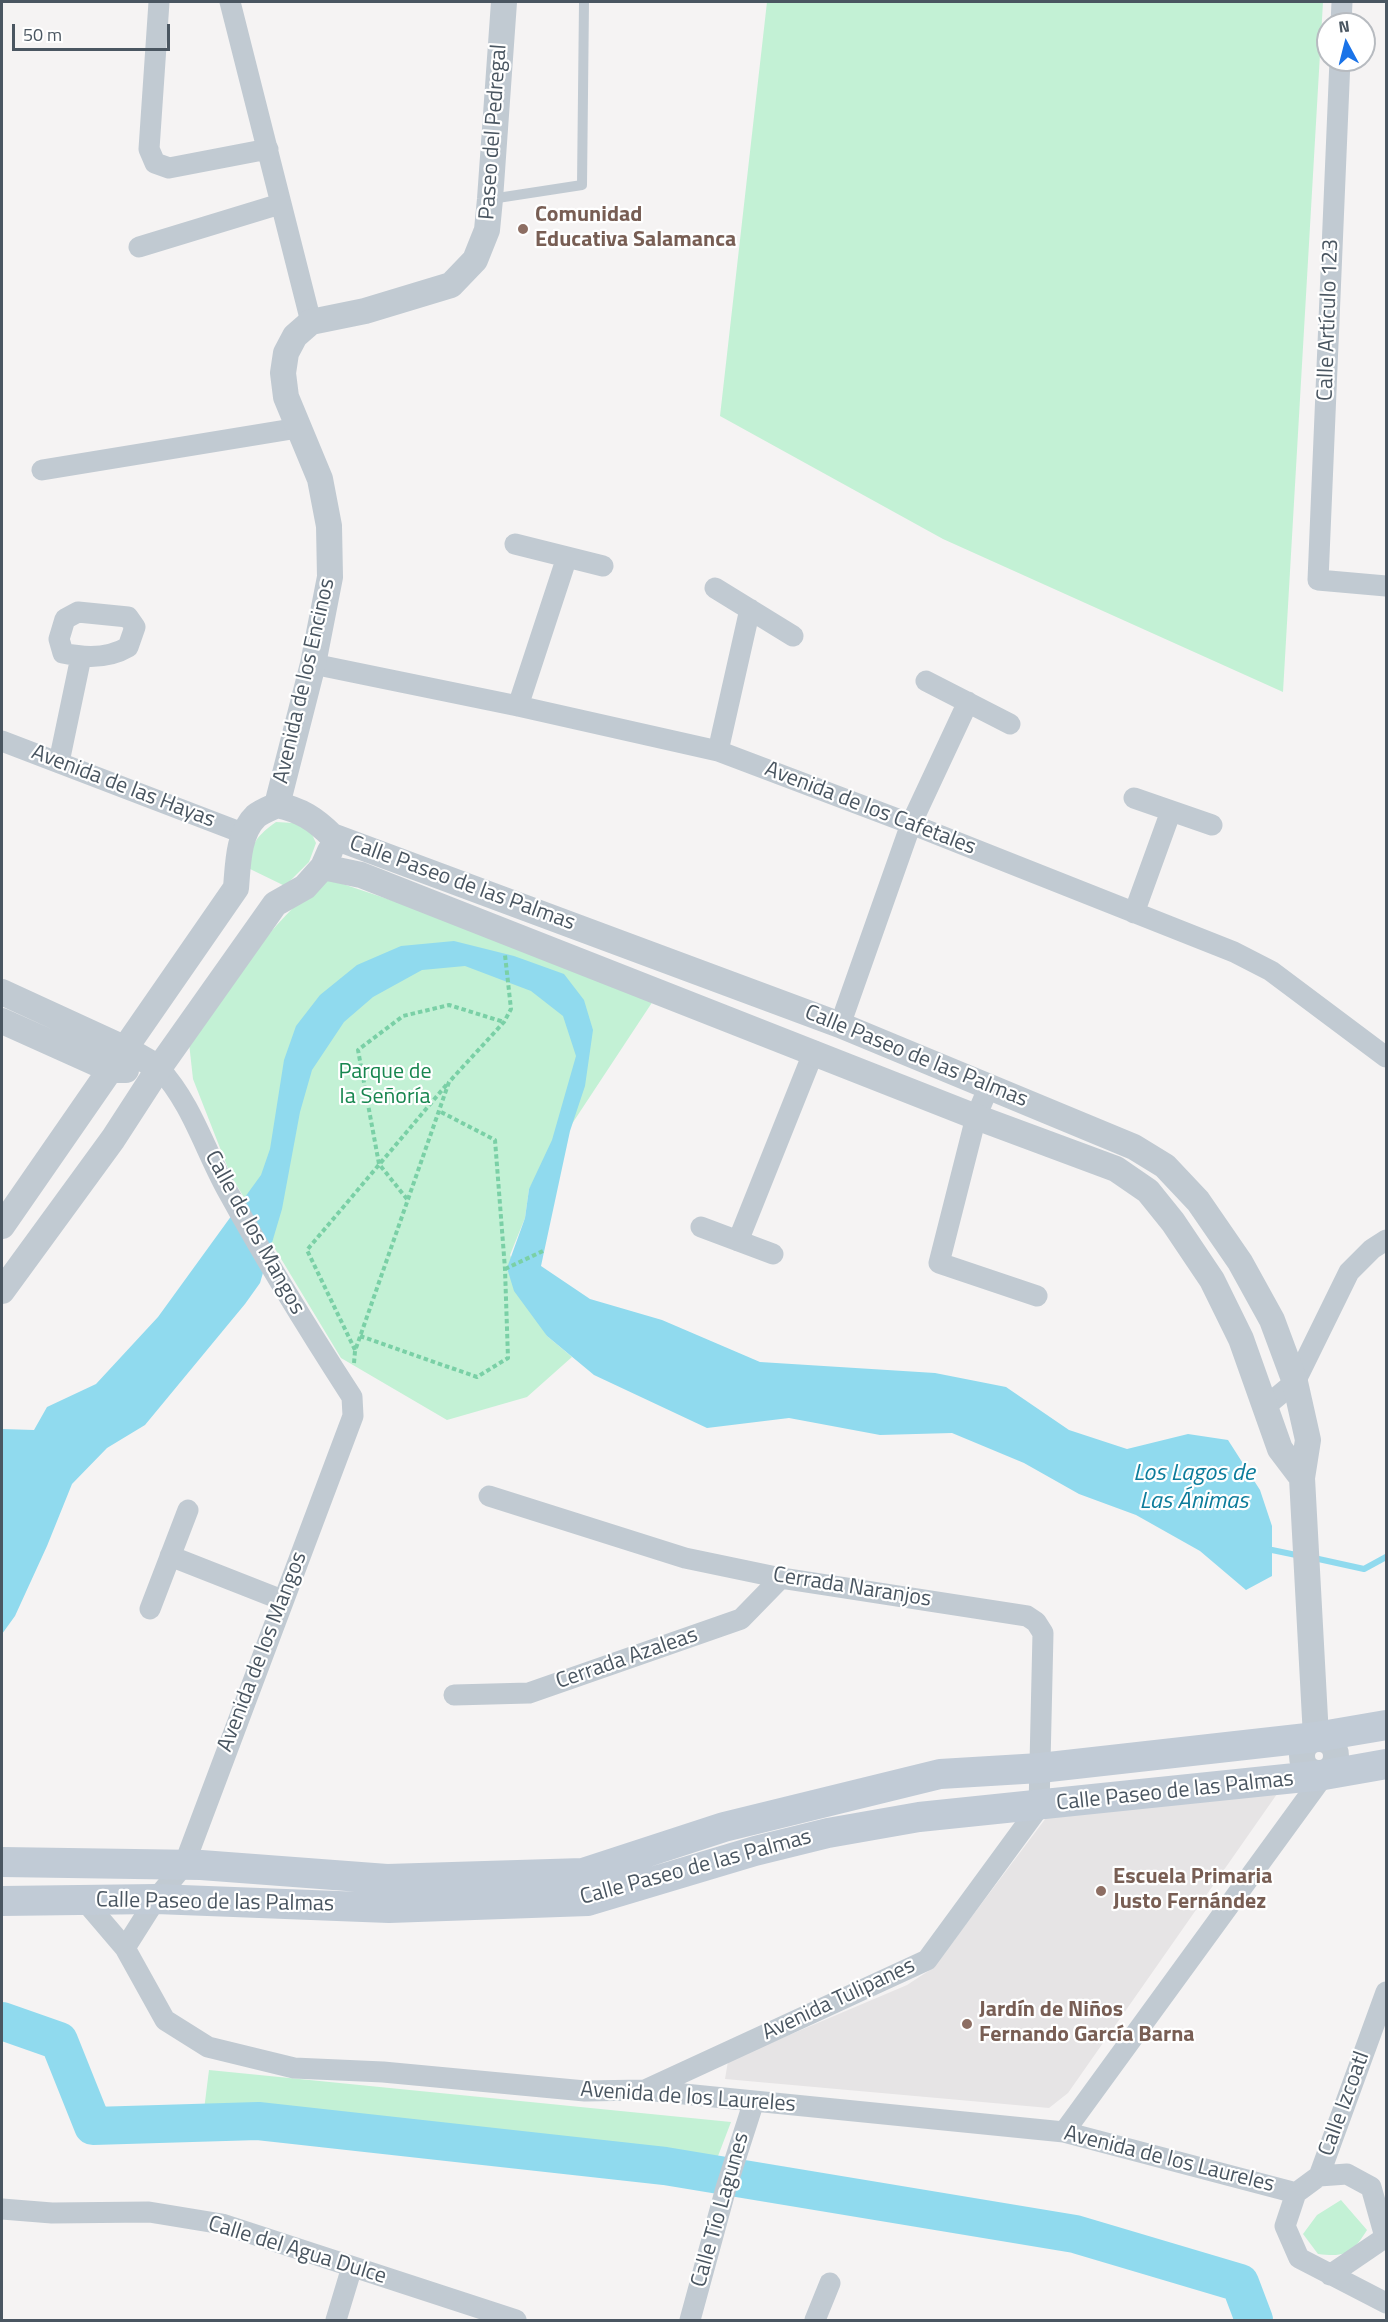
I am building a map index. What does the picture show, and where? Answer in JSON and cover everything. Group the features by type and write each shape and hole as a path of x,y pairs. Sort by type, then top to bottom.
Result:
{"main road":[{"name":"Calle Paseo de las Palmas","path":"2,1862 184,1865 387,1879 583,1873 724,1827 940,1774 1040,1768 1316,1737 1386,1725"},
{"name":"Calle Paseo de las Palmas","path":"2,1901 156,1899 389,1908 588,1901 755,1851 828,1833 919,1817 1039,1807 1324,1775 1386,1764"}],"street":[{"path":"159,2 149,149 155,163 169,168 268,149"},
{"path":"230,2 312,322"},
{"name":"Paseo del Pedregal","path":"312,322 365,311 452,285 475,260 487,230 504,2"},
{"name":"Calle Artículo 123","path":"1339,72 1318,580 1386,586"},
{"path":"139,247 280,204"},
{"name":"Avenida de los Encinos","path":"277,805 313,664 330,577 329,526 320,479 286,397 284,373 286,353 296,336 312,322"},
{"path":"42,470 298,428"},
{"path":"515,544 603,566"},
{"path":"518,706 567,557"},
{"path":"715,588 793,636"},
{"path":"718,751 750,609"},
{"path":"59,762 81,657"},
{"name":"Avenida de los Cafetales","path":"313,664 518,706 718,751 911,824 1234,952 1271,971 1386,1057"},
{"path":"926,681 1011,724"},
{"path":"840,1025 911,824 968,702"},
{"name":"Avenida de las Hayas","path":"2,741 245,834"},
{"path":"1134,798 1212,825"},
{"path":"2,1226 236,888 238,856 245,834 256,816 277,805"},
{"name":"Calle Paseo de las Palmas","path":"277,805 297,809 316,820 332,836 840,1025 1134,1147 1165,1166 1198,1202 1240,1262 1272,1320 1294,1382 1308,1440 1302,1478 1303,1517 1316,1737"},
{"path":"1134,913 1171,811"},
{"name":"Calle Paseo de las Palmas","path":"2,1291 113,1139 159,1068 275,904 305,887 323,867 330,852 332,836"},
{"name":"Calle Paseo de las Palmas","path":"323,867 361,875 814,1051 976,1117 1116,1169 1148,1191 1173,1222 1212,1280 1241,1339 1280,1449 1302,1478"},
{"path":"2,992 126,1049 159,1068"},
{"path":"752,1027 764,997"},
{"path":"2,1021 111,1070 159,1068"},
{"path":"738,1241 814,1051"},
{"name":"Calle de los Mangos","path":"159,1068 179,1089 225,1187 277,1282 352,1397"},
{"path":"989,1086 976,1117 939,1263 1037,1296"},
{"path":"701,1227 773,1254"},
{"path":"1266,1406 1294,1382 1349,1272 1372,1249 1386,1240"},
{"name":"Avenida de los Mangos","path":"156,1899 184,1865 353,1416 352,1397"},
{"name":"Cerrada Naranjos","path":"489,1496 686,1558 781,1578 1027,1616 1036,1622 1043,1634 1039,1807"},
{"path":"150,1609 188,1510"},
{"path":"170,1556 282,1600"},
{"name":"Cerrada Azaleas","path":"454,1695 529,1693 741,1618 781,1578"},
{"path":"1064,2132 1324,1775 1336,1762 1336,1750 1329,1741 1316,1737"},
{"name":"Avenida Tulipanes","path":"644,2090 927,1960 1039,1807"},
{"path":"125,1948 156,1899"},
{"name":"Avenida de los Laureles","path":"84,1900 125,1948 165,2020 208,2047 294,2068 383,2072 585,2091 644,2090 1064,2132 1296,2193"},
{"name":"Calle Izcoatl","path":"1319,2176 1385,1995"},
{"name":"Calle Tío Lagunes","path":"690,2320 726,2188 754,2101"},
{"path":"1330,2275 1386,2237 1379,2183 1347,2174 1319,2176 1296,2193 1285,2226 1299,2258 1330,2275 1386,2303"},
{"name":"Calle del Agua Dulce","path":"2,2209 52,2213 149,2212 222,2224 516,2320"},
{"path":"336,2320 352,2267"},
{"path":"814,2320 830,2283"}],"lane":[{"path":"490,199 582,185 584,2"}],"path":[{"path":"355,1351 307,1250 449,1082 504,1022 511,1009 505,948"},
{"path":"408,1200 379,1164 358,1050 403,1016 449,1005 504,1022"},
{"path":"352,1397 355,1351 449,1082"},
{"path":"360,1336 477,1377 508,1358 506,1269 495,1140 439,1111"},
{"path":"506,1269 545,1250"}],"shaded area":[{"path":"1284,1784 1068,2093 1049,2108 725,2079 728,2061 907,1985 933,1968 1049,1814"}],"green space":[{"path":"767,2 1323,2 1322,12 1316,12 1316,72 1319,72 1283,692 943,539 720,416"},
{"path":"276,822 294,823 310,830 316,843 309,862 285,886 250,869 251,853 256,841"},
{"name":"Parque de la Señoría","path":"325,878 519,943 657,995 529,1189 525,1218 510,1255 547,1336 572,1357 527,1397 447,1420 341,1358 231,1176 193,1079 189,1043 219,998 268,935"},
{"path":"209,2070 731,2122 715,2164 204,2110"},
{"path":"1341,2200 1367,2230 1357,2244 1347,2252 1335,2255 1318,2254 1303,2234 1317,2215"}],"water":[{"name":"Los Lagos de Las Ánimas","path":"454,941 514,956 564,974 584,1000 593,1030 585,1086 570,1131 541,1266 590,1299 662,1320 760,1362 935,1373 1006,1387 1069,1430 1127,1449 1188,1434 1228,1440 1260,1490 1272,1526 1272,1576 1246,1590 1200,1551 1136,1515 1079,1494 1024,1463 952,1433 880,1435 789,1418 707,1428 594,1375 547,1336 514,1291 507,1268 525,1218 529,1189 552,1140 576,1056 563,1016 531,991 465,966 422,970 373,997 344,1022 312,1070 300,1112 282,1209 260,1283 145,1425 107,1448 72,1484 15,1616 2,1634 2,1429 34,1430 47,1407 96,1384 158,1317 261,1175 270,1149 284,1060 296,1026 320,995 357,965 401,946"}],"waterway":[{"path":"1272,1550 1301,1556"},
{"path":"1314,1558 1364,1569 1386,1557"},
{"path":"2,2021 59,2041 93,2126 258,2121 665,2166 1075,2234 1240,2283 1254,2320"}],"place":[{"name":"Comunidad Educativa Salamanca","path":"523,229"},
{"name":"Escuela Primaria Justo Fernández","path":"1101,1891"},
{"name":"Jardín de Niños Fernando García Barna","path":"967,2024"}]}
